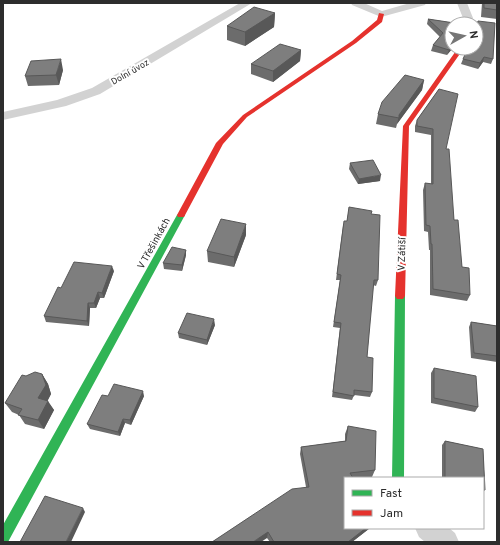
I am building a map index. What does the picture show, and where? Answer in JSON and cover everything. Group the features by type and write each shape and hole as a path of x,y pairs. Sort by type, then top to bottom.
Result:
{"street":[{"name":"Dolní úvoz","path":"3,116 49,108 73,101 96,91 247,3"},
{"path":"356,3 381,14 421,3"},
{"path":"462,3 467,16"},
{"name":"V Třešinkách","path":"3,538 220,143 245,116 354,42 380,21 381,14"},
{"name":"V Zátiší","path":"398,477 400,257 406,126 455,56"},
{"path":"429,529 446,542"}],"building":[{"path":"484,3 497,3 497,10 484,8"},
{"path":"254,7 275,13 245,32 227,26"},
{"path":"428,19 444,21 444,48 433,45 443,33"},
{"path":"484,22 495,23 493,59 484,57 480,63 463,59 464,56 484,56"},
{"path":"280,44 301,50 273,71 251,64"},
{"path":"61,59 56,75 25,76 31,61"},
{"path":"405,75 424,80 399,115 399,118 378,114 382,102"},
{"path":"439,89 458,94 446,149 449,149 454,220 458,220 462,267 469,268 470,295 433,289 432,244 430,226 426,225 425,183 433,184 433,129 417,126 417,120"},
{"path":"373,160 381,175 359,179 350,163"},
{"path":"349,207 372,211 371,214 380,215 378,280 374,280 367,357 373,358 372,392 354,390 354,396 333,392 341,323 334,322 341,275 337,274 344,221 347,221"},
{"path":"221,219 246,224 234,257 207,251"},
{"path":"172,247 186,250 182,265 163,263"},
{"path":"74,262 112,266 102,293 98,292 94,303 88,303 87,321 44,316 58,287 61,288"},
{"path":"187,313 214,319 207,340 178,333"},
{"path":"471,322 497,326 497,356 474,353"},
{"path":"434,368 476,376 478,407 434,398"},
{"path":"35,372 42,374 46,385 38,398 48,401 38,420 18,415 22,409 5,403 22,375 26,376"},
{"path":"114,384 143,391 130,420 123,419 118,432 87,424 102,395 108,396"},
{"path":"348,426 376,431 375,470 350,473 352,477 344,477 344,529 365,529 348,542 274,542 268,532 253,542 212,542 292,489 309,487 301,447 346,441"},
{"path":"445,441 483,449 485,490 484,477 445,477"},
{"path":"45,496 83,508 66,542 20,542"}],"traffic: fast":[{"path":"3,538 181,215"},
{"path":"398,477 400,296"}],"traffic: jam":[{"path":"181,215 220,143 245,116 354,42 380,21 381,14"},
{"path":"400,296 406,126 455,56"}]}
